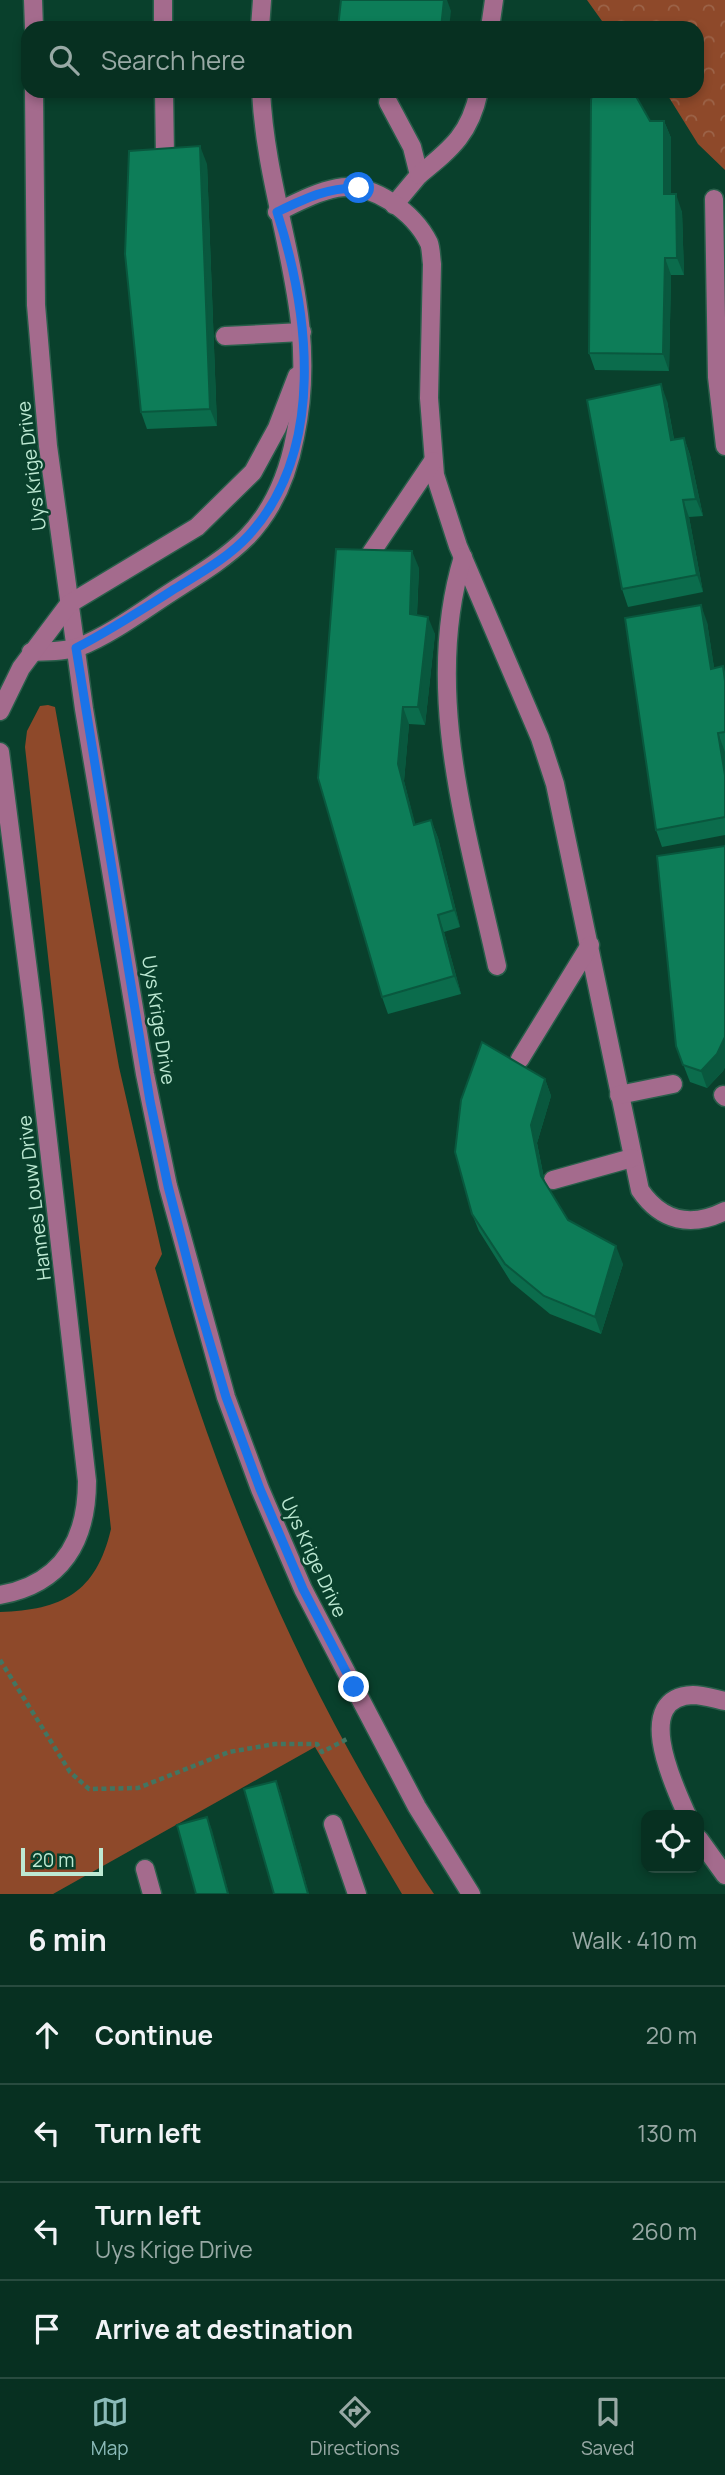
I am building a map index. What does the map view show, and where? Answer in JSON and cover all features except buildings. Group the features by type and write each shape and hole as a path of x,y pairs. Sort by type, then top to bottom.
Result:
{"street":[{"path":"33,0 34,21"},
{"path":"163,0 163,21"},
{"path":"260,21 262,0"},
{"path":"491,21 494,0"},
{"name":"Uys Krige Drive","path":"34,98 36,304 48,446 69,604 156,1132 196,1294 226,1397 260,1489 303,1589 417,1807 471,1894"},
{"path":"164,98 165,156"},
{"path":"31,652 76,648 220,561 249,535 281,488 291,458 301,401 304,354 290,255 277,212 262,122 261,98"},
{"path":"394,205 419,175 444,154 470,125 477,98"},
{"path":"388,102 412,147 419,175"},
{"path":"277,212 339,187 369,191 394,205 417,225 429,244 432,264 429,398 433,461 442,500 463,557 540,738 555,784 640,1190 657,1211 670,1218 692,1221 725,1211"},
{"path":"713,199 717,377 725,446"},
{"path":"225,336 302,332"},
{"path":"0,711 8,689 31,652 69,604 197,527 253,472 277,428 304,354"},
{"path":"370,553 433,461"},
{"path":"463,557 452,603 448,678 452,751 497,966"},
{"name":"Hannes Louw Drive","path":"0,752 88,1481 85,1522 72,1549 41,1580 28,1588 0,1595"},
{"path":"520,1059 590,945"},
{"path":"620,1095 673,1084"},
{"path":"553,1181 632,1158"},
{"path":"685,1810 662,1749 661,1721 669,1706 684,1696 725,1700"},
{"path":"333,1824 357,1894"},
{"path":"704,1846 725,1875"},
{"path":"145,1869 152,1894"}],"path":[{"path":"0,1660 70,1772 89,1789 138,1788 229,1752 275,1744 317,1744 322,1752 347,1739"}],"green space":[{"path":"587,0 725,0 725,170 698,144 669,98 704,98 704,21 602,21"},
{"path":"40,706 55,707 119,1067 162,1254 155,1268 175,1336 221,1470 274,1601 337,1728 434,1894 402,1894 315,1747 53,1894 0,1894 0,1612 41,1607 73,1594 86,1583 96,1569 111,1529 25,747 27,731"}],"route":[{"path":"354,1687 303,1589 260,1489 226,1397 199,1306 168,1186 150,1101 76,648 107,632 220,561 249,535 268,510 281,488 291,458 301,401 304,354 298,296 290,255 277,212 317,193 339,187 359,188"}]}
